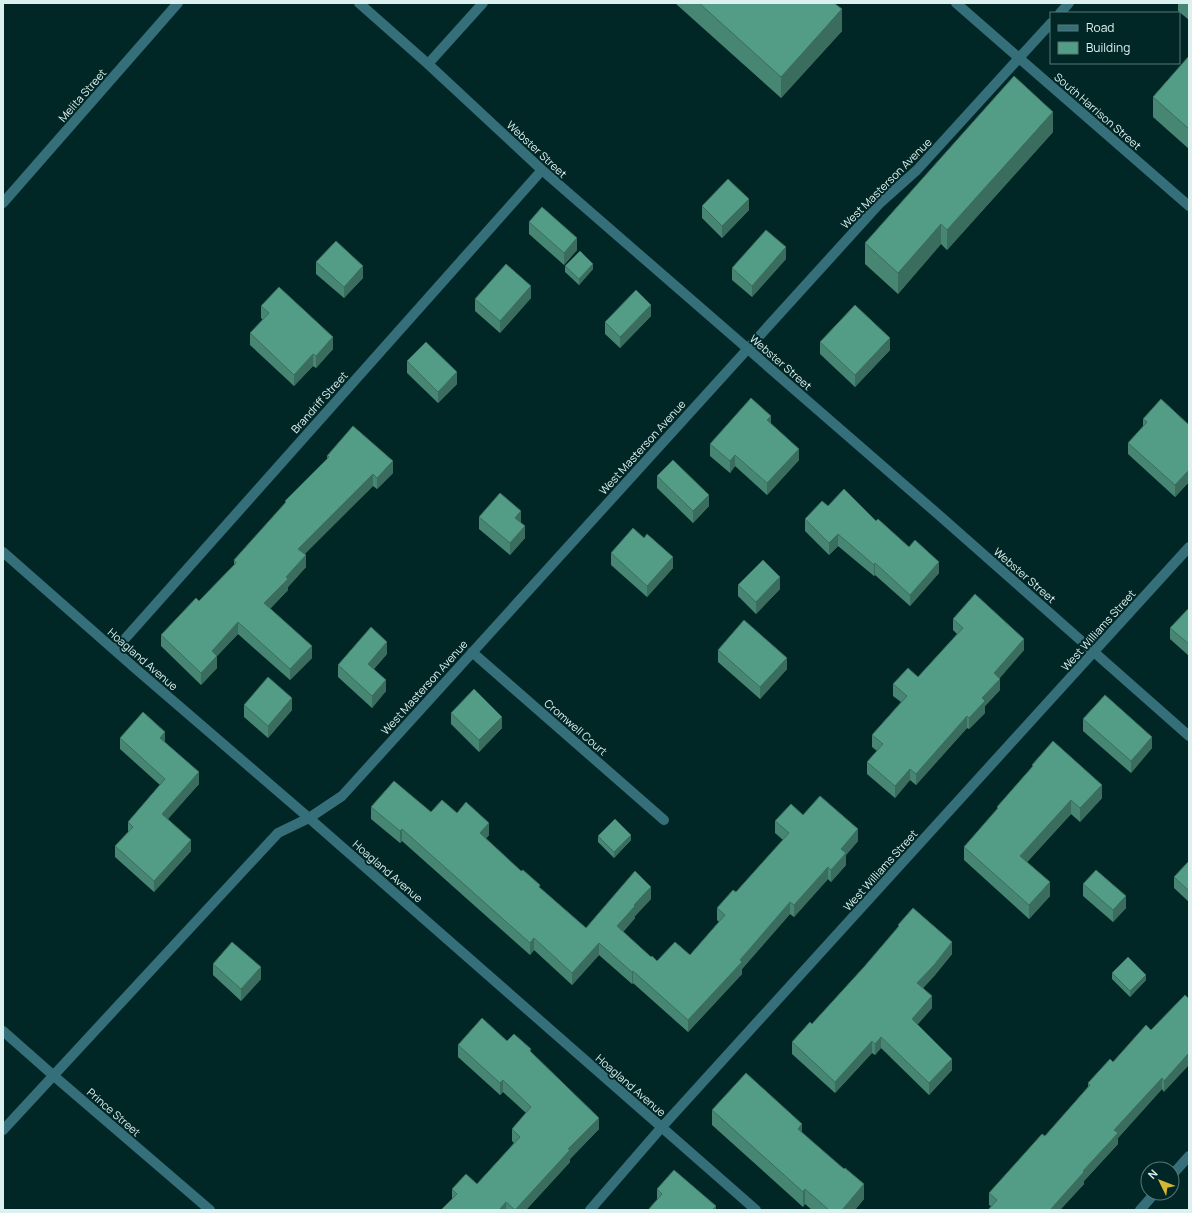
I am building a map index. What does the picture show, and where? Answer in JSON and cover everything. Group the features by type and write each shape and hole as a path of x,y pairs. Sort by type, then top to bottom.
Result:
{"street":[{"name":"Melita Street","path":"3,203 178,3"},
{"name":"Webster Street","path":"359,3 428,64 542,170 940,516 1189,736"},
{"path":"428,64 483,3"},
{"name":"South Harrison Street","path":"956,3 1189,206"},
{"path":"1061,12 1069,3"},
{"name":"West Masterson Avenue","path":"54,1076 278,833 310,818 342,796 880,203 917,170 1050,24"},
{"name":"Brandriff Street","path":"115,650 542,170"},
{"name":"West Williams Street","path":"590,1210 661,1128 1189,547"},
{"name":"Hoagland Avenue","path":"3,552 310,818 756,1210"},
{"name":"Cromwell Court","path":"472,652 664,820"},
{"name":"Prince Street","path":"3,1031 210,1210"},
{"path":"3,1130 54,1076"},
{"path":"1180,1166 1189,1156"},
{"path":"1140,1210 1148,1201"}],"building":[{"path":"699,3 834,3 842,9 781,77"},
{"path":"1189,56 1189,129 1153,97"},
{"path":"1014,76 1053,112 947,230 941,224 898,273 865,243"},
{"path":"728,179 749,199 722,226 702,206"},
{"path":"542,207 577,238 564,253 529,222"},
{"path":"766,230 786,247 752,286 732,268"},
{"path":"336,241 363,266 344,287 316,262"},
{"path":"580,251 593,264 579,279 565,266"},
{"path":"506,264 531,286 500,321 475,299"},
{"path":"279,287 333,337 316,356 313,354 294,375 250,333 269,313 261,306"},
{"path":"636,290 651,305 620,337 605,322"},
{"path":"855,305 890,338 855,375 820,342"},
{"path":"426,342 457,372 438,392 407,361"},
{"path":"751,398 771,416 767,420 799,449 767,483 735,455 730,461 710,444"},
{"path":"1161,399 1189,425 1189,470 1175,485 1128,443 1147,422 1143,419"},
{"path":"353,426 393,461 377,478 373,474 298,549 306,555 286,577 288,579 264,603 312,646 290,669 238,622 212,651 217,656 201,673 161,635 196,598 199,601 236,563 234,560 286,502 285,501 329,457 327,456"},
{"path":"673,460 709,495 693,511 657,476"},
{"path":"844,489 876,521 878,519 909,547 915,540 939,562 910,595 875,563 874,565 838,534 829,543 805,519 822,501 828,506"},
{"path":"500,493 521,511 515,518 525,526 510,543 479,517"},
{"path":"633,528 644,538 647,534 673,557 647,586 611,553"},
{"path":"763,560 780,577 756,602 738,585"},
{"path":"975,594 1024,639 994,673 1000,679 982,698 985,701 969,718 967,716 916,774 910,769 895,786 867,762 883,744 872,735 907,696 893,684 908,668 918,677 963,628 953,619"},
{"path":"1189,608 1189,644 1170,628"},
{"path":"744,620 787,658 760,687 718,650"},
{"path":"371,627 387,642 368,664 386,680 372,696 338,665"},
{"path":"268,677 292,698 268,726 244,705"},
{"path":"474,689 502,717 479,740 451,713"},
{"path":"1105,695 1152,737 1131,761 1083,719"},
{"path":"143,712 165,732 160,738 199,772 162,814 191,840 154,881 115,846 133,827 128,822 165,779 120,738"},
{"path":"1053,741 1102,785 1080,808 1071,800 1020,856 1050,882 1029,905 964,847"},
{"path":"394,781 431,812 442,800 457,813 466,802 489,823 480,833 521,871 523,870 540,885 539,887 586,928 635,871 651,887 617,926 657,961 675,942 690,955 725,915 717,908 733,890 736,892 789,833 775,821 791,804 803,815 820,796 858,829 841,849 846,853 831,870 828,867 794,905 790,902 740,960 742,962 688,1020 599,943 572,973 534,938 530,943 402,829 400,831 371,807"},
{"path":"615,819 631,835 614,852 598,836"},
{"path":"1189,861 1189,891 1174,877"},
{"path":"1096,870 1126,896 1113,910 1083,884"},
{"path":"913,908 952,942 935,964 917,983 932,996 912,1019 952,1059 929,1083 881,1037 875,1044 872,1041 835,1082 792,1042 810,1022 812,1024 864,967"},
{"path":"232,942 261,967 241,989 213,964"},
{"path":"1128,957 1146,975 1130,991 1112,973"},
{"path":"1185,995 1189,999 1189,1053 1164,1081 1162,1078 1114,1130 1118,1133 1050,1210 988,1210 997,1200 989,1193 1042,1134 1045,1136 1090,1085 1088,1083 1110,1059 1113,1062 1146,1025 1151,1030"},
{"path":"482,1018 507,1041 514,1034 531,1049 530,1051 599,1118 568,1149 570,1150 515,1210 506,1202 499,1210 441,1210 457,1194 452,1189 466,1174 477,1184 520,1137 512,1129 531,1107 503,1080 500,1083 458,1045"},
{"path":"746,1073 802,1124 798,1129 844,1169 845,1168 864,1184 842,1210 829,1210 805,1189 803,1192 712,1110"},
{"path":"674,1170 716,1206 712,1210 648,1210 662,1194 657,1189"}]}
